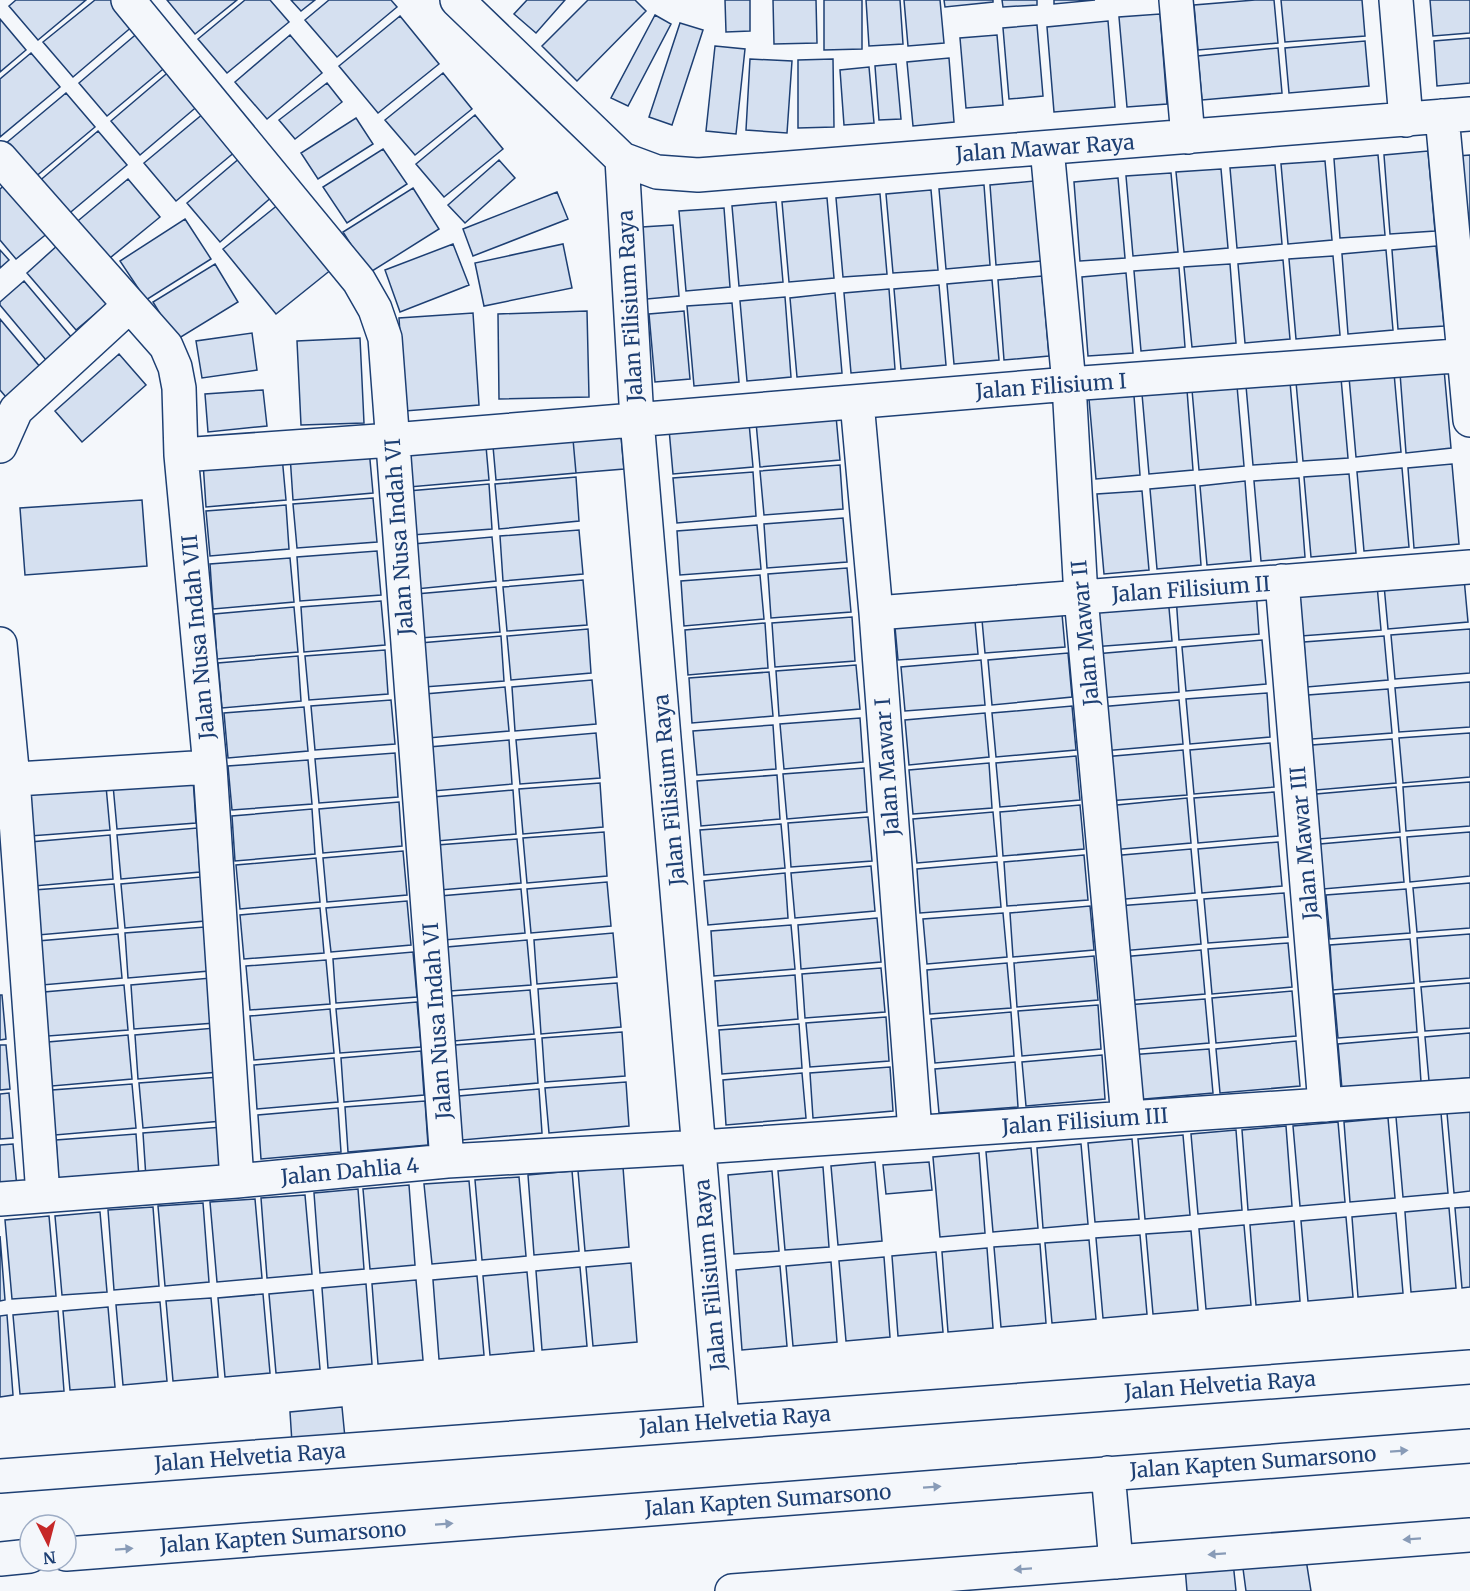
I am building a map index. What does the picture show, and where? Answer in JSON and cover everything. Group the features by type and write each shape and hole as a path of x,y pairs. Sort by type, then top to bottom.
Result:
{"main road":[{"name":"Jalan Nusa Indah VI","path":"128,0 359,281 375,309 385,338 447,1161"},
{"path":"457,0 622,159"},
{"path":"1176,0 1188,137"},
{"path":"1396,0 1406,120"},
{"path":"1456,115 1470,420"},
{"name":"Jalan Mawar Raya","path":"622,159 657,172 698,175 1456,115"},
{"name":"Jalan Mawar II","path":"1047,148 1069,384 1081,597 1128,1118"},
{"name":"Jalan Filisium Raya","path":"622,159 637,420 722,1421"},
{"name":"Jalan Nusa Indah VII","path":"1,161 166,346 175,368 179,388 180,455 210,767 237,1181"},
{"path":"0,446 16,410 129,306"},
{"name":"Jalan Filisium I","path":"180,455 392,440 1069,384 1467,356"},
{"name":"Jalan Mawar I","path":"857,402 876,613 915,1132"},
{"name":"Jalan Filisium II","path":"876,613 1470,567"},
{"name":"Jalan Mawar III","path":"1282,582 1325,1105"},
{"path":"0,644 6,779 43,1195"},
{"path":"6,779 210,767"},
{"name":"Jalan Filisium III","path":"700,1147 1470,1095"},
{"name":"Jalan Dahlia 4","path":"0,1198 237,1181 447,1161 700,1147"},
{"name":"Jalan Helvetia Raya","path":"0,1476 1470,1367"},
{"name":"Jalan Kapten Sumarsono","path":"78,1553 1470,1446"},
{"path":"1108,1473 1116,1562"},
{"path":"732,1591 1470,1535"},
{"path":"0,1559 18,1557"}],"building":[{"path":"16,0 86,0 38,40 9,6"},
{"path":"95,0 113,0 134,25 73,77 43,42"},
{"path":"167,0 237,0 195,34"},
{"path":"245,0 270,0 289,22 227,73 198,39"},
{"path":"291,0 315,0 301,11"},
{"path":"329,0 391,0 397,7 337,57 305,20"},
{"path":"527,0 565,0 536,33 514,14"},
{"path":"588,0 635,0 646,11 577,81 542,46"},
{"path":"725,0 750,0 750,31 726,32"},
{"path":"773,0 816,0 817,43 774,44"},
{"path":"824,0 862,0 862,49 824,50"},
{"path":"866,0 900,0 903,44 869,46"},
{"path":"904,0 940,0 944,43 908,46"},
{"path":"944,0 993,0 993,2 945,7"},
{"path":"1002,0 1037,0 1037,5 1003,7"},
{"path":"1054,0 1095,0 1054,4"},
{"path":"1274,0 1278,43 1198,50 1194,5"},
{"path":"1281,0 1362,0 1365,36 1285,42"},
{"path":"1430,0 1470,0 1470,33 1433,36"},
{"path":"1160,14 1167,104 1127,107 1119,17"},
{"path":"655,15 671,24 628,106 611,98"},
{"path":"400,16 439,64 378,113 339,66"},
{"path":"0,19 26,50 0,72"},
{"path":"1108,21 1115,107 1054,112 1047,27"},
{"path":"680,23 703,30 672,125 649,117"},
{"path":"1037,25 1043,96 1009,99 1003,28"},
{"path":"140,31 168,65 107,116 79,83"},
{"path":"290,35 322,73 267,119 235,82"},
{"path":"997,35 1003,105 966,108 960,38"},
{"path":"1470,38 1470,83 1437,86 1434,41"},
{"path":"1365,41 1369,86 1289,93 1285,48"},
{"path":"715,46 745,49 736,134 706,131"},
{"path":"1278,48 1282,93 1202,100 1198,56"},
{"path":"31,53 60,87 0,137 0,79"},
{"path":"949,58 954,122 913,126 907,62"},
{"path":"750,59 792,61 787,133 746,130"},
{"path":"833,59 834,127 798,128 798,60"},
{"path":"896,64 901,119 879,120 875,66"},
{"path":"869,67 874,123 844,125 840,70"},
{"path":"172,69 200,104 140,155 111,121"},
{"path":"443,73 472,109 415,155 385,120"},
{"path":"327,83 342,102 295,139 279,120"},
{"path":"66,93 95,127 34,178 5,144"},
{"path":"204,113 236,151 176,201 144,163"},
{"path":"475,115 503,149 444,197 416,164"},
{"path":"356,118 373,144 318,179 301,153"},
{"path":"98,131 127,165 66,216 37,183"},
{"path":"383,149 407,184 347,223 323,187"},
{"path":"1428,151 1435,231 1390,234 1384,155"},
{"path":"1378,155 1385,235 1340,238 1334,159"},
{"path":"1470,155 1470,235 1465,235 1458,156"},
{"path":"241,157 274,195 220,242 187,203"},
{"path":"499,160 515,178 465,223 448,205"},
{"path":"1325,161 1332,240 1288,244 1281,164"},
{"path":"1275,165 1282,244 1237,248 1230,168"},
{"path":"1221,169 1228,248 1184,252 1176,172"},
{"path":"1171,173 1178,252 1133,256 1126,176"},
{"path":"1118,178 1125,258 1080,261 1074,182"},
{"path":"128,179 160,217 105,262 73,225"},
{"path":"1034,181 1041,261 996,265 990,185"},
{"path":"7,183 49,232 16,259 0,240 0,189"},
{"path":"984,185 990,265 946,269 939,189"},
{"path":"413,188 439,229 369,273 343,232"},
{"path":"931,190 938,270 893,273 886,194"},
{"path":"557,192 568,219 473,256 463,229"},
{"path":"880,194 887,274 843,277 836,198"},
{"path":"827,198 834,278 789,282 782,202"},
{"path":"776,202 783,282 739,286 732,206"},
{"path":"279,204 332,269 276,314 223,249"},
{"path":"724,208 730,287 686,291 679,211"},
{"path":"185,219 211,259 146,300 120,261"},
{"path":"673,225 679,296 647,299 642,227"},
{"path":"59,244 108,303 76,330 27,273"},
{"path":"453,244 469,285 400,312 385,270"},
{"path":"563,244 572,288 484,306 475,263"},
{"path":"1436,246 1444,326 1398,329 1392,250"},
{"path":"0,250 9,260 0,268"},
{"path":"1386,250 1393,330 1348,334 1342,254"},
{"path":"1333,256 1340,335 1296,339 1289,259"},
{"path":"1283,260 1290,339 1245,343 1238,264"},
{"path":"215,264 238,302 176,340 153,302"},
{"path":"1230,264 1236,343 1192,347 1184,267"},
{"path":"1179,268 1185,347 1141,351 1134,271"},
{"path":"1126,273 1133,353 1088,356 1082,277"},
{"path":"1042,276 1049,356 1004,360 998,280"},
{"path":"992,280 999,360 954,364 947,284"},
{"path":"24,281 72,338 46,360 0,305 0,302"},
{"path":"939,285 946,365 901,369 894,289"},
{"path":"889,289 895,369 851,373 844,293"},
{"path":"835,293 842,373 797,377 790,298"},
{"path":"785,297 791,377 747,381 740,301"},
{"path":"732,303 739,382 694,386 687,306"},
{"path":"587,311 589,397 499,399 498,314"},
{"path":"684,311 690,379 655,382 649,314"},
{"path":"473,313 479,405 405,411 399,318"},
{"path":"0,319 41,368 6,397 0,390"},
{"path":"252,333 257,370 202,378 196,341"},
{"path":"360,338 364,423 301,425 297,341"},
{"path":"119,354 146,385 82,442 55,411"},
{"path":"1444,369 1451,448 1406,453 1400,373"},
{"path":"1394,373 1401,452 1356,457 1349,377"},
{"path":"1341,378 1348,458 1303,461 1296,382"},
{"path":"1290,382 1297,462 1253,465 1246,386"},
{"path":"1237,386 1244,466 1199,470 1192,390"},
{"path":"263,390 267,426 208,432 205,394"},
{"path":"1187,390 1193,470 1149,474 1142,394"},
{"path":"1134,396 1140,475 1096,479 1089,399"},
{"path":"836,416 840,460 760,467 756,422"},
{"path":"749,423 753,467 673,474 669,429"},
{"path":"620,425 624,469 576,473 572,428"},
{"path":"572,428 576,473 496,480 492,435"},
{"path":"485,435 489,480 409,487 405,443"},
{"path":"369,449 373,493 293,500 290,455"},
{"path":"282,456 286,500 206,507 203,462"},
{"path":"1452,464 1459,544 1414,548 1408,468"},
{"path":"840,465 843,509 764,515 760,471"},
{"path":"1402,468 1409,547 1364,551 1357,472"},
{"path":"753,472 756,516 677,523 673,478"},
{"path":"1349,474 1356,553 1311,557 1304,477"},
{"path":"576,477 579,521 499,529 495,484"},
{"path":"1299,478 1305,557 1261,561 1254,481"},
{"path":"1245,481 1251,561 1207,565 1200,486"},
{"path":"489,484 492,529 412,535 408,491"},
{"path":"1195,485 1201,565 1157,569 1150,489"},
{"path":"1142,491 1149,570 1104,574 1097,494"},
{"path":"373,498 377,542 297,548 293,504"},
{"path":"142,500 147,566 25,575 20,508"},
{"path":"286,505 289,549 210,556 206,511"},
{"path":"843,518 847,562 767,568 764,524"},
{"path":"757,525 761,569 680,575 677,531"},
{"path":"579,530 583,574 503,581 500,536"},
{"path":"492,537 496,581 416,589 413,544"},
{"path":"377,551 381,595 300,601 297,557"},
{"path":"290,558 294,602 213,609 210,564"},
{"path":"847,568 851,612 771,618 768,574"},
{"path":"760,575 764,619 684,626 681,581"},
{"path":"1464,578 1468,622 1388,629 1384,585"},
{"path":"583,580 587,625 507,631 503,587"},
{"path":"1377,585 1381,630 1301,636 1298,592"},
{"path":"496,587 500,632 420,638 416,594"},
{"path":"1256,590 1259,634 1179,640 1176,596"},
{"path":"1168,597 1172,641 1092,647 1089,603"},
{"path":"381,601 385,645 304,652 301,607"},
{"path":"1061,603 1065,647 985,653 981,609"},
{"path":"294,607 298,652 217,659 214,614"},
{"path":"974,610 978,654 898,660 894,616"},
{"path":"852,617 855,661 775,667 772,623"},
{"path":"765,623 768,668 688,675 685,630"},
{"path":"588,629 591,673 511,680 507,636"},
{"path":"1470,629 1470,673 1395,679 1391,635"},
{"path":"501,636 504,681 424,687 420,643"},
{"path":"1384,636 1388,680 1307,687 1304,642"},
{"path":"1262,640 1266,684 1186,691 1182,647"},
{"path":"1176,647 1179,692 1099,698 1095,654"},
{"path":"385,650 388,694 309,700 305,656"},
{"path":"1068,653 1072,697 992,705 988,660"},
{"path":"298,656 301,701 222,708 218,663"},
{"path":"981,660 985,705 905,711 901,667"},
{"path":"856,665 860,709 779,716 776,671"},
{"path":"769,672 773,716 692,723 689,678"},
{"path":"592,680 596,724 515,731 512,687"},
{"path":"1470,682 1470,727 1399,732 1395,688"},
{"path":"505,687 509,731 428,738 425,694"},
{"path":"1388,689 1392,733 1312,739 1308,695"},
{"path":"1267,693 1270,737 1190,744 1186,699"},
{"path":"391,700 395,744 315,750 311,706"},
{"path":"1179,700 1183,744 1103,751 1099,707"},
{"path":"1072,706 1076,750 996,757 992,713"},
{"path":"304,707 308,751 228,758 224,713"},
{"path":"985,713 989,757 909,765 905,720"},
{"path":"860,718 863,762 784,769 780,724"},
{"path":"773,725 776,769 697,775 693,731"},
{"path":"596,733 600,778 520,784 516,740"},
{"path":"1470,733 1470,777 1403,783 1399,738"},
{"path":"1392,739 1396,783 1316,790 1312,745"},
{"path":"509,740 512,784 433,791 429,747"},
{"path":"1270,743 1274,787 1194,794 1190,750"},
{"path":"1183,750 1187,795 1107,801 1103,757"},
{"path":"395,753 398,797 319,803 315,759"},
{"path":"1076,756 1080,800 1000,807 996,763"},
{"path":"308,760 312,804 232,810 228,766"},
{"path":"989,763 992,808 913,814 909,770"},
{"path":"864,768 867,812 787,819 783,774"},
{"path":"777,775 780,819 701,826 697,781"},
{"path":"193,778 196,823 117,829 113,785"},
{"path":"1470,782 1470,826 1406,831 1403,787"},
{"path":"600,783 603,827 523,834 519,789"},
{"path":"106,786 110,830 30,836 26,792"},
{"path":"1396,787 1400,832 1319,839 1316,794"},
{"path":"513,790 516,834 437,841 433,797"},
{"path":"1274,792 1278,836 1198,843 1194,798"},
{"path":"1187,798 1191,843 1111,850 1107,806"},
{"path":"399,802 402,846 323,853 319,809"},
{"path":"1080,805 1084,849 1003,856 1000,812"},
{"path":"312,809 315,854 235,861 232,816"},
{"path":"993,812 997,856 917,863 913,819"},
{"path":"868,817 872,861 791,867 788,823"},
{"path":"781,824 785,868 704,875 700,830"},
{"path":"197,828 200,872 121,879 117,835"},
{"path":"604,832 607,876 527,883 523,838"},
{"path":"1470,832 1470,876 1410,882 1407,837"},
{"path":"110,835 113,879 34,886 30,842"},
{"path":"1400,837 1404,882 1323,889 1320,844"},
{"path":"517,839 521,883 440,890 437,845"},
{"path":"1278,842 1282,886 1202,893 1198,849"},
{"path":"1191,849 1195,893 1114,900 1111,856"},
{"path":"403,851 407,895 327,902 323,858"},
{"path":"1084,855 1088,900 1007,906 1004,862"},
{"path":"316,858 320,902 240,909 236,865"},
{"path":"997,862 1001,907 920,913 917,869"},
{"path":"871,866 875,911 795,918 791,873"},
{"path":"785,873 788,918 708,925 704,881"},
{"path":"201,877 205,921 125,928 121,884"},
{"path":"607,882 611,926 531,933 527,889"},
{"path":"1470,883 1470,928 1417,932 1413,888"},
{"path":"114,884 118,928 38,935 34,890"},
{"path":"521,889 525,933 444,940 440,896"},
{"path":"1406,889 1410,933 1330,939 1326,895"},
{"path":"1284,893 1288,937 1208,943 1204,899"},
{"path":"1197,900 1201,944 1121,951 1117,906"},
{"path":"407,901 411,945 331,952 326,908"},
{"path":"1090,906 1094,950 1013,957 1010,913"},
{"path":"320,908 324,953 244,959 240,915"},
{"path":"1003,913 1007,957 927,964 923,919"},
{"path":"877,918 881,962 801,969 798,925"},
{"path":"791,925 795,969 714,976 711,931"},
{"path":"205,927 209,971 128,978 125,933"},
{"path":"613,933 617,977 537,984 534,940"},
{"path":"118,934 122,978 42,985 38,941"},
{"path":"1470,934 1470,978 1420,982 1417,938"},
{"path":"1410,939 1414,983 1333,990 1330,945"},
{"path":"527,940 531,985 450,991 447,947"},
{"path":"1288,943 1292,987 1212,994 1208,949"},
{"path":"1201,950 1205,994 1125,1001 1121,957"},
{"path":"413,952 417,997 336,1003 333,959"},
{"path":"1094,956 1098,1000 1017,1007 1014,963"},
{"path":"326,960 330,1004 250,1010 246,966"},
{"path":"1007,963 1011,1008 930,1014 927,970"},
{"path":"881,968 885,1012 805,1018 802,974"},
{"path":"795,975 798,1019 718,1026 715,981"},
{"path":"211,978 215,1023 134,1029 131,985"},
{"path":"617,983 621,1027 541,1034 538,989"},
{"path":"1470,983 1470,1028 1425,1031 1421,987"},
{"path":"124,985 128,1030 48,1036 44,992"},
{"path":"1414,988 1417,1032 1338,1038 1334,994"},
{"path":"530,990 534,1034 454,1041 451,996"},
{"path":"1292,991 1296,1036 1216,1043 1212,998"},
{"path":"0,995 2,995 6,1039 0,1040"},
{"path":"1205,999 1209,1043 1129,1050 1126,1005"},
{"path":"417,1002 421,1047 340,1053 336,1009"},
{"path":"1098,1005 1101,1049 1022,1056 1018,1011"},
{"path":"330,1009 334,1053 254,1060 250,1016"},
{"path":"1011,1012 1014,1056 935,1063 931,1019"},
{"path":"886,1017 889,1061 810,1067 806,1023"},
{"path":"799,1024 802,1068 722,1074 719,1030"},
{"path":"215,1028 219,1072 138,1079 135,1035"},
{"path":"622,1032 625,1076 545,1082 542,1038"},
{"path":"1470,1033 1470,1078 1429,1081 1425,1037"},
{"path":"128,1035 132,1079 52,1086 48,1042"},
{"path":"1418,1037 1421,1082 1342,1089 1338,1044"},
{"path":"535,1039 538,1083 458,1090 455,1045"},
{"path":"1296,1041 1300,1086 1220,1093 1216,1049"},
{"path":"0,1045 6,1045 10,1089 0,1090"},
{"path":"1209,1049 1213,1093 1133,1100 1129,1055"},
{"path":"421,1051 424,1095 344,1102 341,1058"},
{"path":"1102,1055 1105,1099 1026,1106 1022,1062"},
{"path":"334,1058 338,1102 257,1109 254,1065"},
{"path":"1015,1062 1018,1107 939,1113 935,1069"},
{"path":"890,1067 893,1111 813,1118 810,1073"},
{"path":"802,1073 806,1118 726,1125 723,1080"},
{"path":"219,1077 222,1121 143,1128 139,1083"},
{"path":"626,1082 629,1126 549,1133 545,1088"},
{"path":"132,1084 136,1128 55,1135 52,1090"},
{"path":"539,1089 542,1133 462,1140 459,1096"},
{"path":"9,1093 13,1138 0,1139 0,1094"},
{"path":"425,1101 428,1145 348,1152 345,1107"},
{"path":"338,1108 341,1152 261,1159 258,1115"},
{"path":"1470,1111 1470,1191 1454,1193 1447,1113"},
{"path":"1441,1113 1448,1193 1403,1197 1396,1117"},
{"path":"1388,1118 1395,1198 1350,1202 1344,1122"},
{"path":"1338,1122 1345,1202 1300,1206 1293,1126"},
{"path":"1286,1126 1292,1206 1248,1210 1242,1130"},
{"path":"223,1127 226,1171 146,1178 143,1133"},
{"path":"1236,1130 1242,1210 1198,1214 1191,1134"},
{"path":"136,1134 139,1178 59,1185 56,1140"},
{"path":"1183,1135 1190,1215 1145,1219 1138,1139"},
{"path":"1132,1139 1139,1219 1095,1222 1088,1143"},
{"path":"13,1144 17,1188 0,1189 0,1145"},
{"path":"1081,1144 1088,1224 1043,1228 1037,1148"},
{"path":"1031,1148 1038,1228 993,1232 986,1152"},
{"path":"979,1153 985,1233 940,1237 933,1157"},
{"path":"875,1162 882,1241 838,1245 831,1166"},
{"path":"929,1162 932,1190 886,1194 883,1165"},
{"path":"623,1167 629,1247 585,1251 578,1171"},
{"path":"823,1167 829,1247 785,1250 778,1171"},
{"path":"572,1171 579,1251 534,1255 528,1175"},
{"path":"772,1171 779,1251 734,1254 728,1175"},
{"path":"519,1177 526,1256 482,1260 475,1180"},
{"path":"469,1181 476,1260 432,1264 424,1184"},
{"path":"409,1185 415,1265 370,1269 363,1189"},
{"path":"358,1189 364,1269 320,1273 314,1193"},
{"path":"305,1195 312,1274 267,1278 261,1198"},
{"path":"255,1199 262,1278 217,1282 210,1202"},
{"path":"203,1203 209,1282 165,1286 158,1206"},
{"path":"153,1207 159,1286 114,1290 108,1210"},
{"path":"1470,1207 1470,1287 1462,1288 1455,1208"},
{"path":"1449,1208 1456,1288 1411,1292 1405,1212"},
{"path":"100,1212 107,1292 62,1295 55,1216"},
{"path":"1396,1213 1403,1293 1358,1297 1352,1217"},
{"path":"49,1216 56,1296 12,1299 5,1220"},
{"path":"1346,1217 1353,1297 1308,1301 1301,1221"},
{"path":"1294,1221 1300,1301 1256,1305 1250,1225"},
{"path":"1244,1225 1251,1305 1206,1309 1199,1229"},
{"path":"1191,1231 1198,1310 1153,1314 1146,1234"},
{"path":"1140,1235 1147,1314 1103,1318 1096,1238"},
{"path":"0,1236 5,1300 0,1301"},
{"path":"1089,1240 1096,1319 1052,1323 1045,1243"},
{"path":"1040,1244 1046,1323 1001,1327 994,1247"},
{"path":"987,1248 993,1328 948,1332 942,1252"},
{"path":"936,1252 943,1332 898,1336 892,1256"},
{"path":"884,1257 890,1337 846,1341 839,1261"},
{"path":"831,1262 837,1342 793,1346 786,1266"},
{"path":"631,1263 637,1342 593,1346 586,1267"},
{"path":"780,1266 787,1346 742,1350 736,1270"},
{"path":"580,1267 587,1346 542,1350 536,1271"},
{"path":"527,1272 534,1351 490,1355 483,1276"},
{"path":"477,1276 484,1355 439,1359 433,1280"},
{"path":"416,1280 423,1360 378,1364 372,1284"},
{"path":"366,1284 372,1364 328,1368 322,1288"},
{"path":"313,1290 320,1369 276,1373 269,1294"},
{"path":"263,1294 270,1373 225,1377 218,1298"},
{"path":"211,1298 218,1377 173,1381 166,1301"},
{"path":"160,1302 167,1381 123,1385 116,1305"},
{"path":"108,1307 115,1387 70,1390 63,1311"},
{"path":"58,1311 64,1391 20,1394 13,1315"},
{"path":"7,1315 13,1395 0,1397 0,1316"},
{"path":"342,1407 345,1438 292,1443 290,1412"},
{"path":"1305,1553 1311,1591 1246,1591 1242,1561"},
{"path":"1233,1562 1236,1591 1187,1591 1185,1567"}]}
